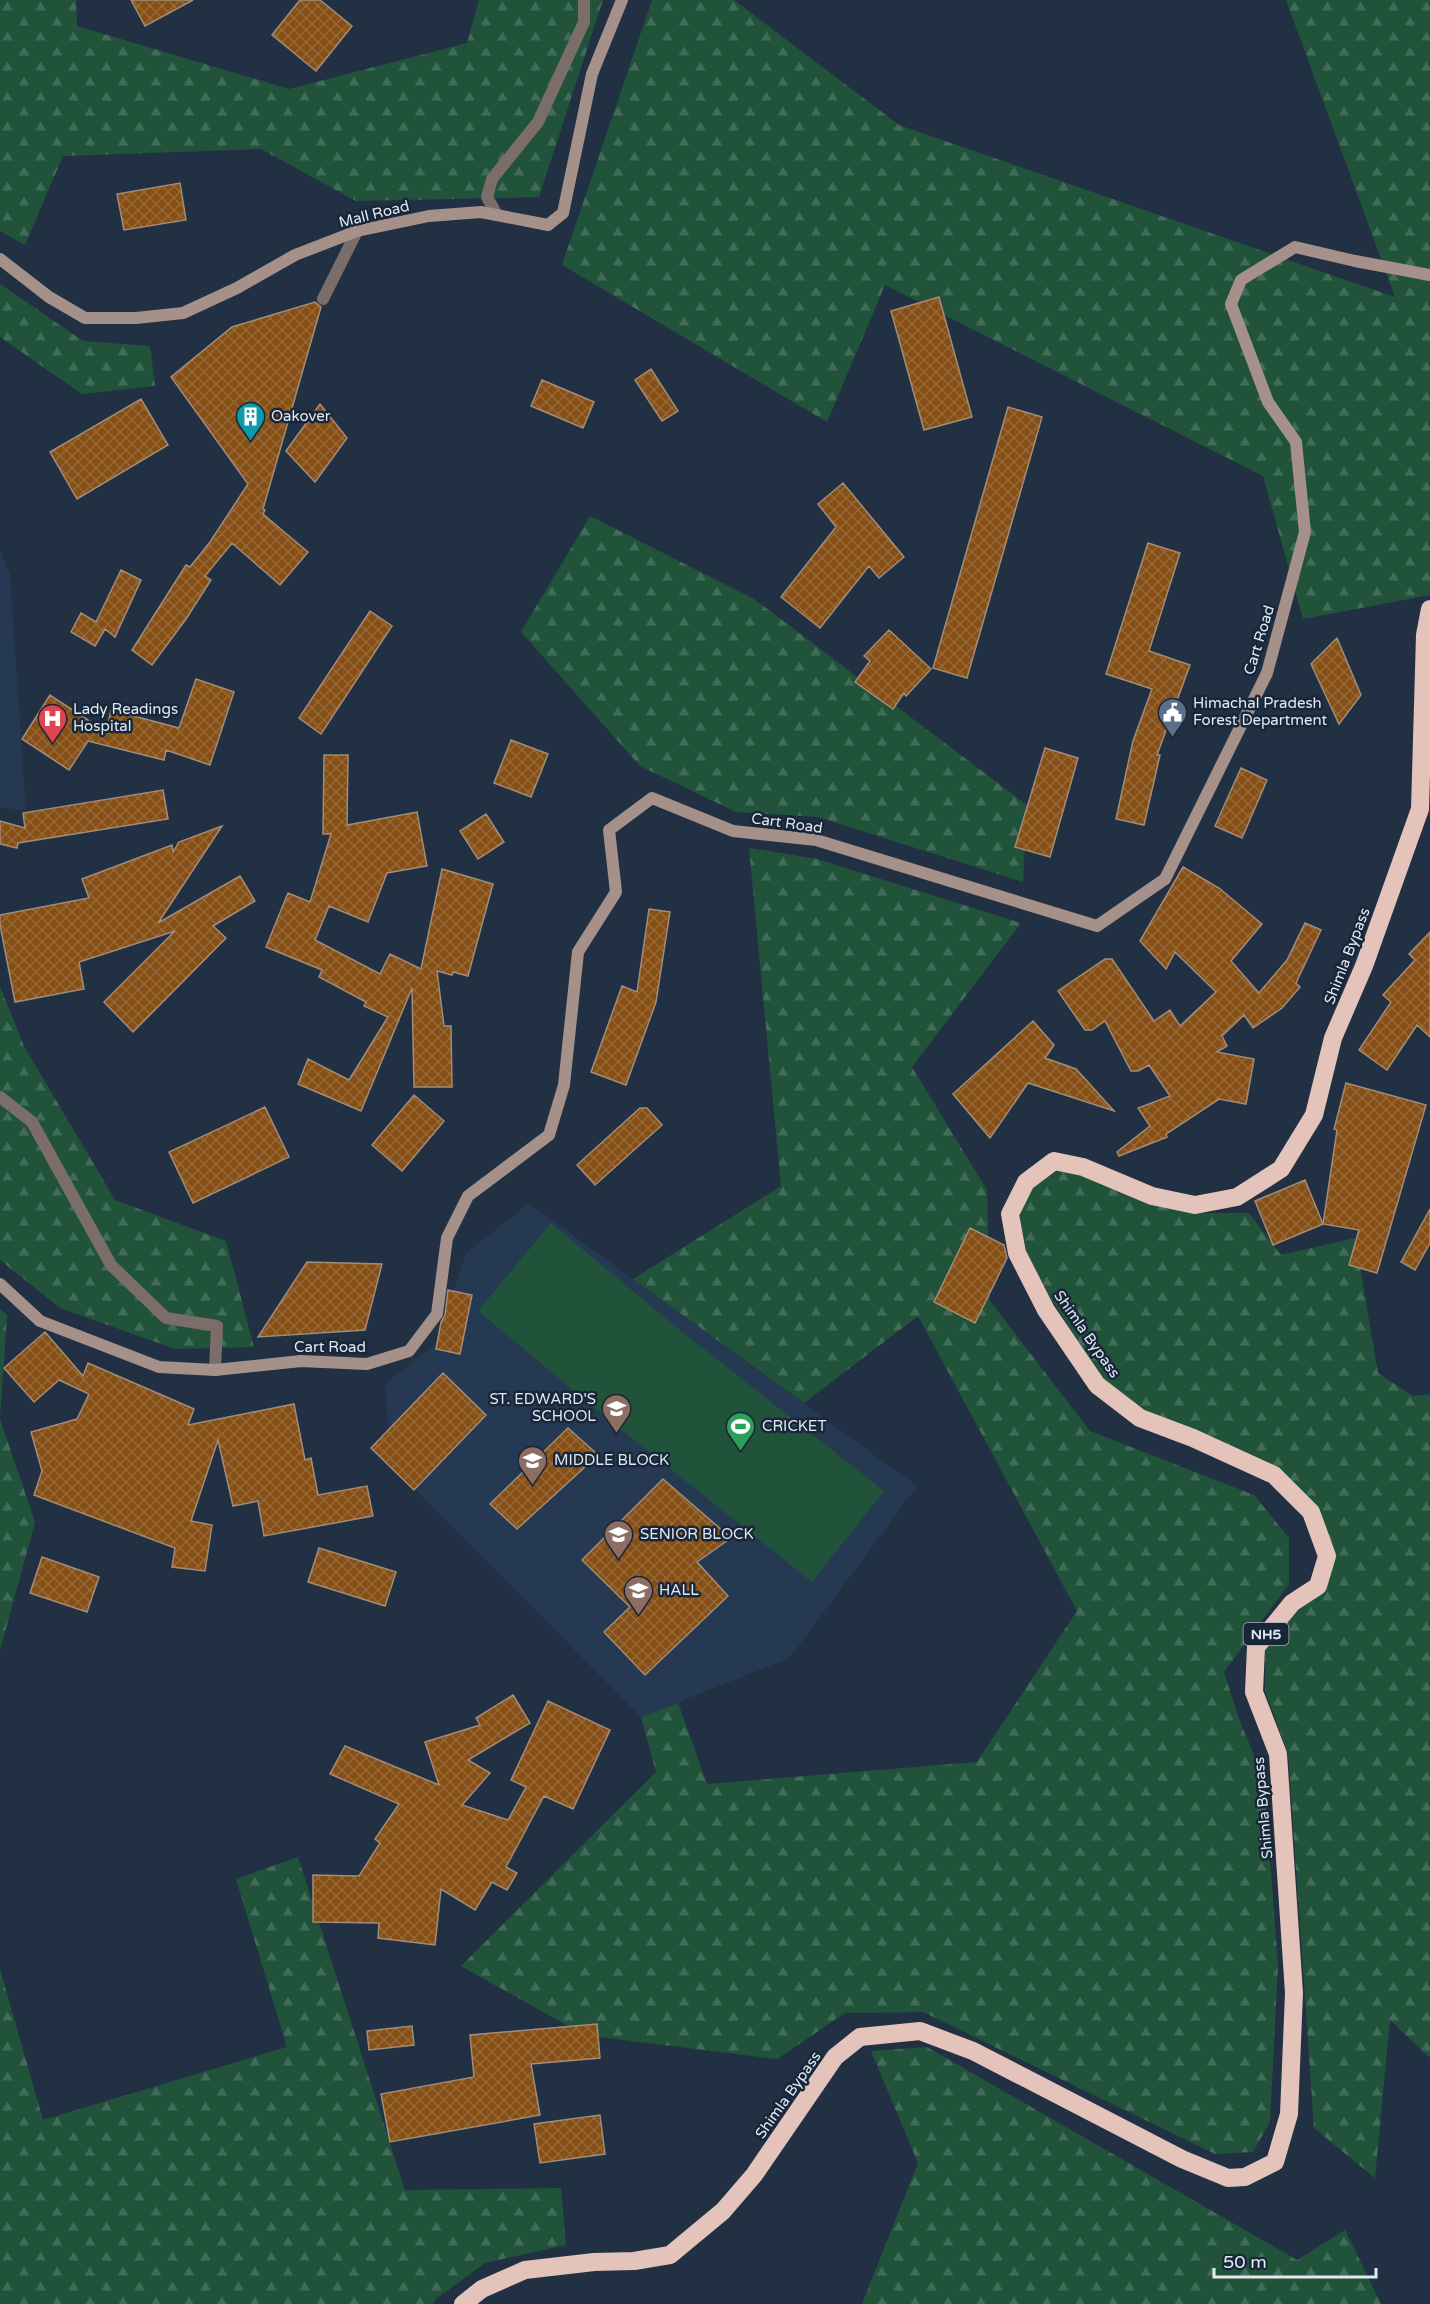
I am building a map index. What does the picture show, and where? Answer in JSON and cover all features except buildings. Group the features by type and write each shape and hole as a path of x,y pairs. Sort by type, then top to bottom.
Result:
{"highway":[{"name":"Shimla Bypass","path":"463,2304 482,2289 525,2270 594,2262 634,2261 670,2255 723,2211 746,2184 835,2057 860,2037 920,2031 973,2051 1182,2159 1228,2178 1245,2177 1275,2162 1289,2114 1294,1993 1278,1754 1254,1692 1256,1647 1292,1603 1318,1586 1327,1556 1311,1512 1274,1475 1193,1438 1140,1418 1097,1385 1047,1310 1017,1253 1010,1214 1026,1182 1054,1161 1083,1167 1152,1196 1195,1205 1237,1197 1281,1168 1314,1115 1333,1038 1364,966 1420,809 1425,635 1430,609"}],"main road":[{"name":"Mall Road","path":"0,260 49,297 85,318 135,318 183,313 237,288 295,255 357,231 429,216 481,212 548,225 563,213 592,74 622,0"},
{"name":"Cart Road","path":"0,1284 40,1321 159,1367 215,1370 301,1361 366,1364 409,1350 436,1314 447,1238 468,1196 549,1135 564,1085 578,952 616,892 609,830 652,798 733,831 816,840 1097,926 1165,879 1267,673 1305,532 1296,442 1268,402 1232,304 1241,280 1295,247 1430,275"}],"street":[{"path":"497,215 487,197 492,179 538,122 584,22 584,0"},
{"path":"323,299 357,231"},
{"path":"0,1096 32,1122 111,1265 166,1318 217,1326 215,1370"}],"shaded area":[{"path":"0,549 10,575 26,810 0,808"},
{"name":"ST. EDWARD'S SCHOOL","path":"529,1203 917,1486 790,1658 641,1717 391,1465 385,1384 436,1344 466,1253"}],"green space":[{"path":"0,0 76,0 77,26 289,89 467,43 479,0 603,0 539,197 356,201 261,149 63,156 25,245 0,231"},
{"path":"652,0 734,0 899,125 1395,297 1286,0 1430,0 1430,595 1303,619 1263,476 885,285 827,422 562,265"},
{"path":"0,284 83,341 150,346 155,386 82,394 0,337"},
{"path":"590,516 754,599 1027,805 1023,882 818,817 736,812 640,766 521,632"},
{"path":"749,848 817,859 1021,923 912,1067 987,1190 990,1301 1090,1431 1254,1495 1289,1538 1289,1584 1224,1672 1238,1716 1264,1780 1278,1965 1270,2122 1253,2152 1215,2154 923,2012 845,2013 777,2059 584,2035 461,1966 656,1772 641,1717 678,1703 707,1784 977,1762 1077,1611 918,1316 804,1403 633,1279 781,1186"},
{"path":"0,987 24,1046 115,1200 226,1241 254,1347 175,1349 60,1308 0,1260"},
{"path":"1059,1170 1194,1213 1249,1213 1281,1255 1355,1238 1378,1373 1413,1396 1430,1394 1430,2058 1390,2020 1375,2178 1314,2128 1288,1753 1265,1691 1265,1649 1297,1610 1327,1586 1317,1507 1143,1409 1103,1379 1053,1302 1023,1249 1020,1211 1035,1186"},
{"name":"CRICKET","path":"551,1223 671,1323 884,1491 812,1582 598,1411 478,1311"},
{"path":"0,1309 7,1315 0,1418"},
{"path":"0,1419 35,1522 0,1651"},
{"path":"298,1857 405,2190 561,2188 566,2245 485,2263 436,2299 433,2304 0,2304 0,1969 43,2120 287,2047 236,1879"},
{"path":"927,2047 1297,2260 1345,2230 1381,2304 862,2304 918,2163 871,2051"}],"place":[{"name":"Oakover","path":"250,442"},
{"name":"Himachal Pradesh Forest Department","path":"1172,738"},
{"name":"Lady Readings Hospital","path":"52,744"},
{"name":"ST. EDWARD'S SCHOOL","path":"617,1434"},
{"name":"CRICKET","path":"741,1452"},
{"name":"MIDDLE BLOCK","path":"533,1486"},
{"name":"SENIOR BLOCK","path":"619,1560"},
{"name":"HALL","path":"638,1616"}]}
